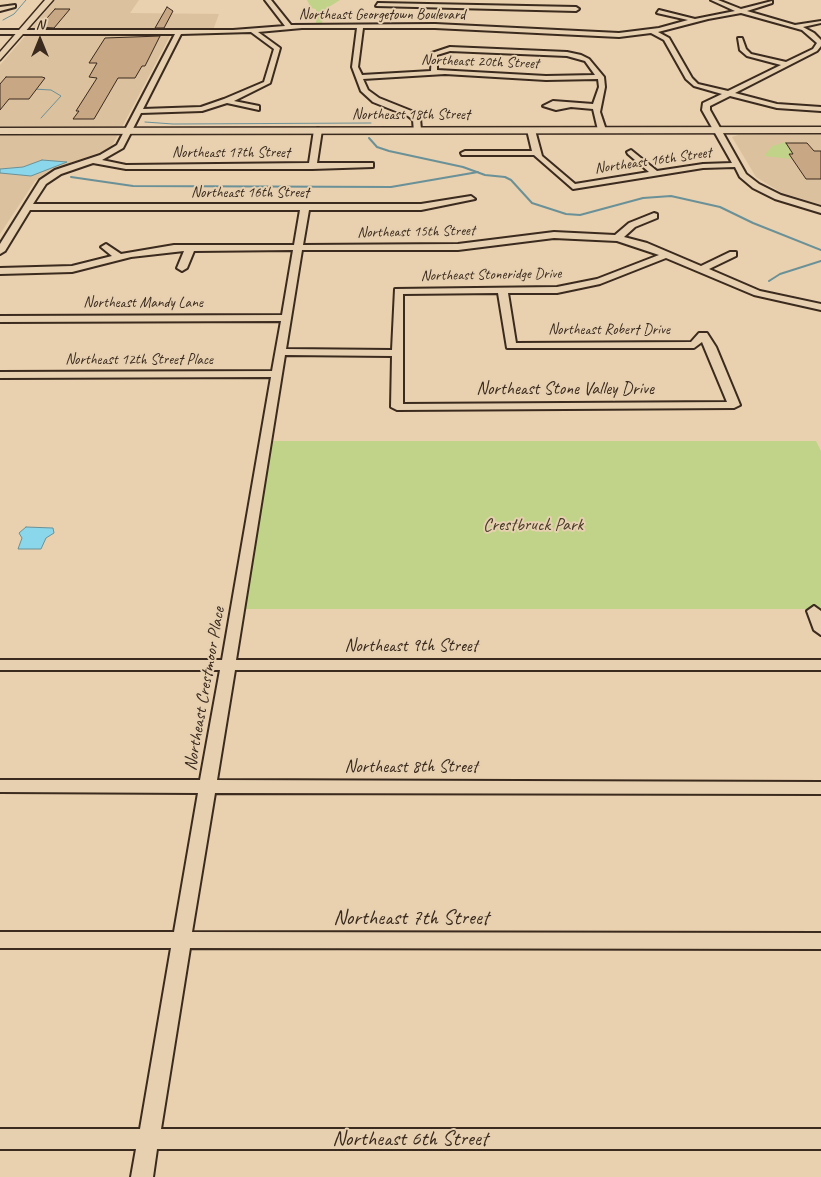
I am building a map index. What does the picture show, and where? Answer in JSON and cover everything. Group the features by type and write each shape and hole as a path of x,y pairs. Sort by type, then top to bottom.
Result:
{"main road":[{"path":"0,43 39,0"},
{"path":"0,57 49,0"},
{"name":"Northeast 18th Street","path":"0,131 821,130"}],"street":[{"path":"268,0 289,27"},
{"path":"501,0 504,14 502,29"},
{"path":"714,0 723,6 797,26 812,34 820,43 815,50 706,105 706,110 736,165 756,186 787,200 821,210"},
{"name":"Northeast Georgetown Boulevard","path":"0,32 253,31 289,27 360,26 502,29 612,35 652,31 740,11 770,2"},
{"path":"378,5 504,14 576,9"},
{"path":"0,9 13,6"},
{"path":"658,12 695,20"},
{"path":"797,26 819,22"},
{"path":"360,26 355,67 365,92 371,98 414,117 418,130"},
{"path":"139,111 192,110 227,101 262,86 269,79 277,48 253,31"},
{"path":"652,31 667,39 692,82 703,88 787,108 821,109"},
{"path":"0,251 39,186 47,179 64,170 94,160 120,146 178,32"},
{"path":"740,39 743,50 749,55 787,64"},
{"path":"434,73 433,56 440,51 456,49 560,54 585,58 601,77 602,87 598,97 597,114 606,130"},
{"name":"Northeast 20th Street","path":"359,77 434,73 546,78 601,77"},
{"path":"227,101 256,108"},
{"path":"568,106 598,107"},
{"path":"312,167 318,130"},
{"path":"465,153 536,153 531,130"},
{"path":"631,152 654,173"},
{"name":"Northeast 16th Street","path":"536,153 542,162 573,187 703,166 736,165"},
{"path":"212,167 215,154"},
{"name":"Northeast 17th Street","path":"94,160 126,167 312,167 370,165"},
{"name":"Northeast 16th Street","path":"27,207 421,207 471,199"},
{"name":"Northeast Crestmoor Place","path":"142,1177 305,207"},
{"path":"617,238 632,225 654,216"},
{"name":"Northeast 15th Street","path":"0,270 72,269 154,250 190,248 467,247 568,235 617,238 668,254 758,293 821,307"},
{"path":"106,247 119,257"},
{"path":"182,268 190,248"},
{"name":"Northeast Stoneridge Drive","path":"398,291 549,290 587,285 668,254"},
{"path":"702,269 733,254"},
{"path":"282,349 397,349 398,291"},
{"path":"503,291 511,346"},
{"name":"Northeast Mandy Lane","path":"0,319 287,318"},
{"name":"Northeast Robert Drive","path":"511,346 694,345 703,335 711,347"},
{"path":"694,345 711,347"},
{"name":"Northeast Stone Valley Drive","path":"397,349 397,407 734,405 711,347"},
{"name":"Northeast 12th Street Place","path":"0,375 277,374"},
{"path":"814,611 821,630"},
{"name":"Northeast 9th Street","path":"0,665 821,665"},
{"name":"Northeast 8th Street","path":"0,786 821,788"},
{"name":"Northeast 7th Street","path":"0,940 821,940"},
{"name":"Northeast 6th Street","path":"0,1140 821,1139"}],"shaded area":[{"path":"55,0 139,0 130,13 219,14 213,30 30,30"},
{"path":"27,34 171,34 122,127 0,126 0,65"},
{"path":"119,133 111,147 106,150 49,171 35,181 0,234 0,134"},
{"path":"738,135 821,135 821,205 782,193 756,177 732,137"}],"green space":[{"path":"307,0 340,0 324,10 322,23 316,23 316,9 311,8"},
{"path":"786,142 793,154 788,154 791,159 764,156 772,146"},
{"name":"Crestbruck Park","path":"271,441 816,441 821,451 821,609 245,609"}],"water":[{"path":"42,160 67,162 31,176 0,173 0,169 23,167"},
{"path":"26,527 53,528 54,533 46,538 41,549 18,549 22,538 19,533"}],"building":[{"path":"167,7 173,11 164,28 155,28"},
{"path":"55,9 70,9 54,28 39,27"},
{"path":"160,36 145,66 142,66 135,78 118,78 94,119 73,119 97,78 89,77 97,63 89,63 105,38"},
{"path":"6,77 45,78 29,99 9,99 0,110 0,84"},
{"path":"786,143 807,143 814,151 821,151 821,179 806,179 789,154 793,154"}],"waterway":[{"path":"3,20 14,14 26,0"},
{"path":"33,89 51,90 61,96 41,118"},
{"path":"145,122 173,124 371,123"},
{"path":"369,138 377,147 389,151 463,167 477,172"},
{"path":"71,177 133,186 391,187 477,172"},
{"path":"477,172 505,177 511,180 532,203 566,214 580,215 643,198 671,196 720,207 753,223 821,250"},
{"path":"769,281 780,274 821,261"}]}
